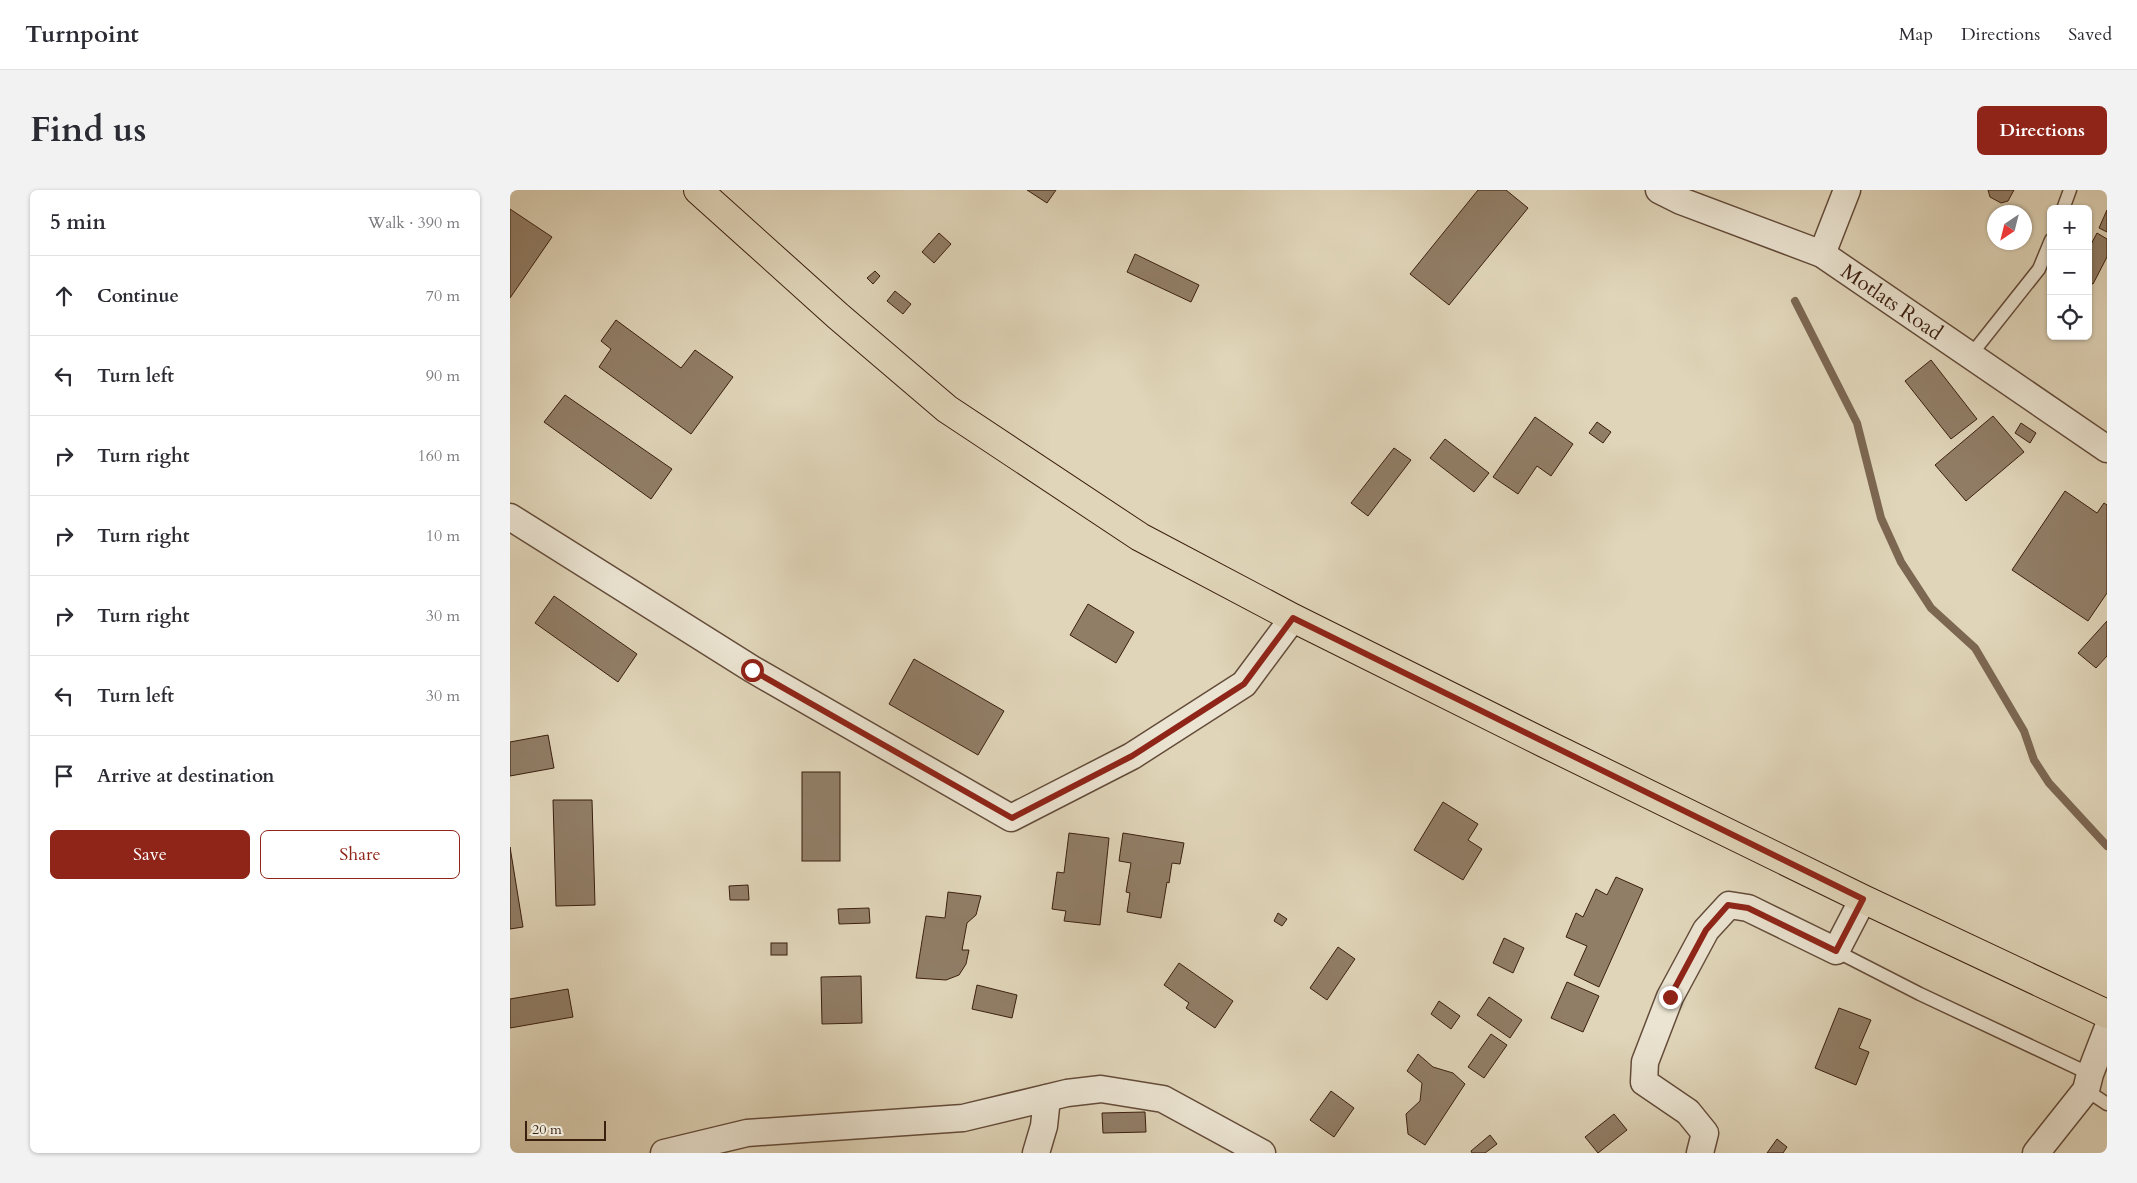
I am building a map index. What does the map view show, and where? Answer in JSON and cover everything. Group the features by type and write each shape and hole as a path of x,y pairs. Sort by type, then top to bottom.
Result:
{"main road":[{"path":"698,190 838,316 947,409 1140,537 1293,618 1863,899 2107,1014"}],"street":[{"name":"Motlats Road","path":"1659,190 1681,201 1822,254 2107,449"},
{"path":"1822,254 1847,190"},
{"path":"510,517 752,670 1012,818 1132,756 1244,684 1293,618"},
{"path":"1700,1153 1705,1134 1688,1112 1644,1082 1645,1062 1670,997 1706,930 1728,905 1748,908 1836,951 1863,899"},
{"path":"2036,1153 2094,1089 2107,1030"},
{"path":"664,1153 747,1133 963,1118 1067,1093 1101,1089 1163,1099 1262,1153"},
{"path":"1036,1153 1044,1126 1047,1098"}],"lane":[{"path":"2064,205 2070,190"},
{"path":"1970,356 2039,268 2047,249"},
{"path":"1836,951 1920,994 2094,1089"}],"building":[{"path":"1027,190 1056,190 1047,203"},
{"path":"1478,190 1506,190 1528,208 1449,305 1410,274"},
{"path":"1988,190 2014,190 2008,201 2001,203 1990,197"},
{"path":"510,209 552,237 510,298"},
{"path":"2107,210 2107,232 2099,228"},
{"path":"939,233 951,244 934,263 922,252"},
{"path":"2097,233 2107,239 2107,257 2093,284 2092,284 2092,242"},
{"path":"1135,254 1199,285 1191,302 1127,272"},
{"path":"875,271 880,276 873,284 867,278"},
{"path":"895,291 911,304 903,314 887,301"},
{"path":"616,320 681,368 695,350 733,377 691,434 599,367 611,349 601,341"},
{"path":"1931,360 1977,419 1951,439 1905,381"},
{"path":"565,395 672,469 651,499 544,422"},
{"path":"1993,416 2024,452 1966,501 1935,465"},
{"path":"1535,417 1573,444 1551,476 1537,466 1518,494 1493,477"},
{"path":"1597,422 1611,432 1603,443 1589,433"},
{"path":"2021,423 2036,433 2030,443 2015,433"},
{"path":"1445,439 1489,473 1474,492 1430,458"},
{"path":"1394,448 1411,460 1368,516 1351,503"},
{"path":"2065,491 2097,513 2104,503 2107,505 2107,593 2088,621 2012,570"},
{"path":"554,596 637,654 618,682 535,623"},
{"path":"1088,604 1134,632 1116,663 1070,635"},
{"path":"2107,621 2107,656 2096,668 2078,653"},
{"path":"914,659 1004,711 978,755 889,704"},
{"path":"548,735 554,768 510,776 510,742"},
{"path":"802,772 840,772 840,861 802,861"},
{"path":"553,800 592,800 595,905 556,906"},
{"path":"1443,802 1478,824 1468,840 1482,849 1463,880 1414,850"},
{"path":"1069,833 1109,838 1100,925 1064,921 1066,911 1052,909 1057,872 1064,873"},
{"path":"1123,833 1184,843 1180,864 1172,863 1161,918 1127,912 1130,893 1126,892 1131,863 1119,861"},
{"path":"510,847 523,927 510,929"},
{"path":"1616,877 1643,889 1599,987 1574,975 1587,946 1566,937 1576,913 1583,917 1596,889 1607,895"},
{"path":"748,885 749,900 730,900 729,886"},
{"path":"948,892 981,896 976,915 967,923 962,950 969,950 966,964 959,975 946,980 916,978 926,916 945,918"},
{"path":"869,908 870,923 839,924 838,909"},
{"path":"1278,913 1287,919 1282,926 1274,921"},
{"path":"1504,938 1524,948 1513,973 1493,963"},
{"path":"771,943 787,943 787,955 771,955"},
{"path":"1338,947 1355,959 1327,1000 1310,988"},
{"path":"1179,963 1233,1001 1215,1028 1186,1008 1189,1003 1164,985"},
{"path":"861,976 862,1023 822,1024 821,977"},
{"path":"1567,982 1599,996 1583,1032 1551,1018"},
{"path":"977,985 1017,995 1012,1018 972,1009"},
{"path":"568,989 573,1017 510,1028 510,999"},
{"path":"1489,997 1522,1020 1510,1038 1477,1015"},
{"path":"1439,1001 1460,1016 1451,1029 1431,1014"},
{"path":"1839,1008 1871,1020 1859,1048 1869,1052 1856,1085 1815,1068"},
{"path":"1491,1034 1507,1045 1484,1078 1468,1067"},
{"path":"1418,1054 1433,1067 1453,1073 1465,1084 1425,1145 1408,1134 1406,1114 1420,1101 1422,1083 1407,1071"},
{"path":"1331,1091 1354,1108 1334,1137 1310,1120"},
{"path":"1145,1112 1146,1132 1103,1133 1102,1113"},
{"path":"1614,1114 1627,1130 1598,1153 1585,1137"},
{"path":"1490,1135 1497,1144 1485,1153 1472,1153 1471,1151"},
{"path":"1777,1139 1787,1147 1783,1153 1767,1153"}],"waterway":[{"path":"1795,301 1857,423 1881,518 1901,562 1931,608 1975,648 2024,731 2034,760 2049,783 2107,846"}],"route":[{"path":"752,670 1012,818 1132,756 1244,684 1293,618 1863,899 1836,951 1748,908 1728,905 1706,930 1670,997"}]}
